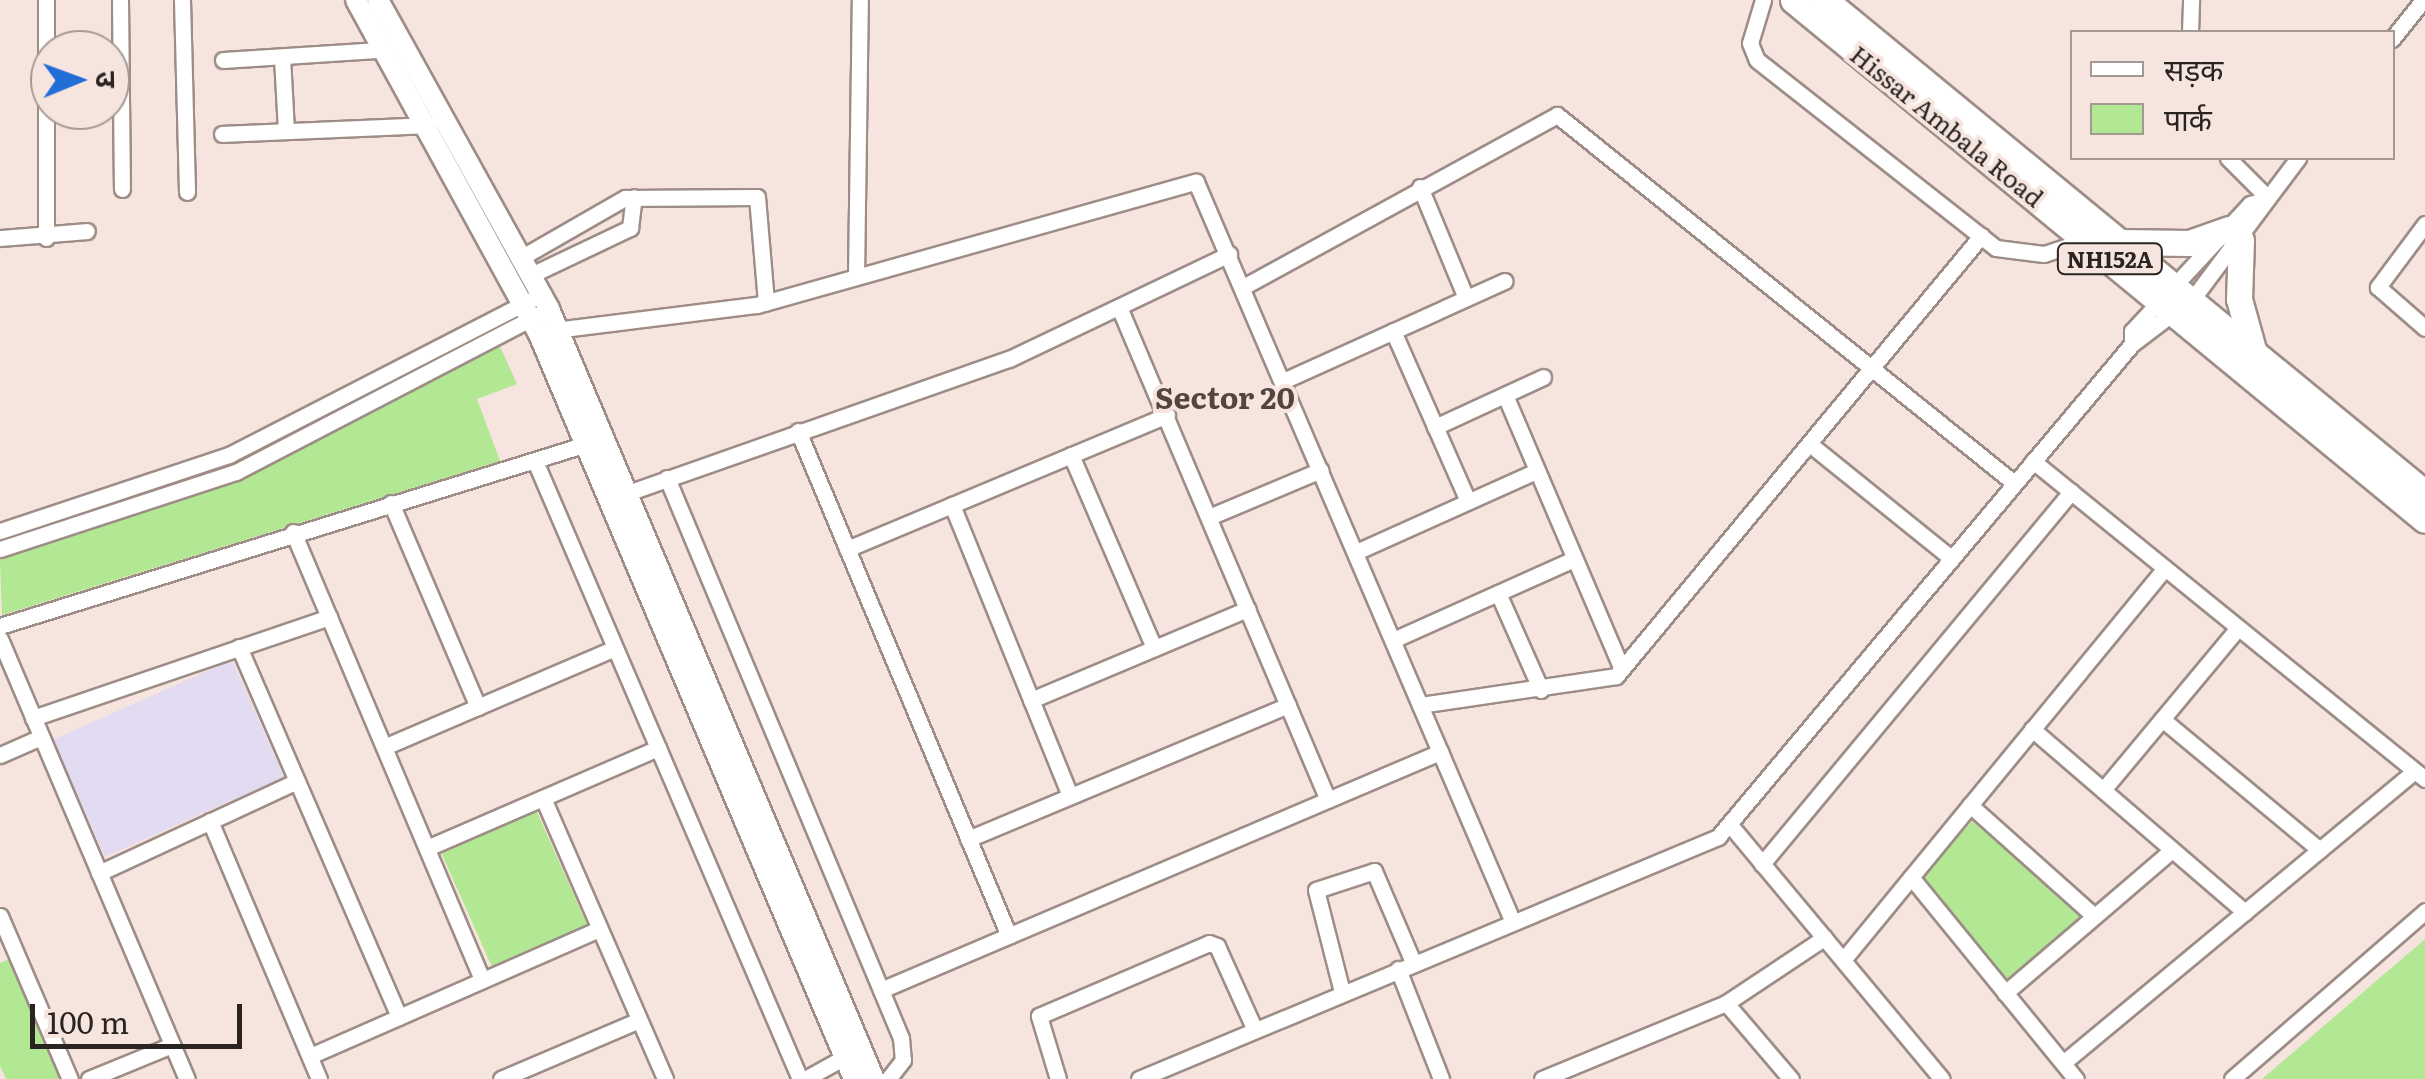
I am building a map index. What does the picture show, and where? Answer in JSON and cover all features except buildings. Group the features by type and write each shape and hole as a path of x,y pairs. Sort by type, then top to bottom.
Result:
{"highway":[{"name":"Hissar Ambala Road","path":"1793,0 2086,240 2255,355 2425,493"},
{"name":"Hissar Ambala Road","path":"1824,0 2122,242 2176,302 2425,520"},
{"path":"2122,242 2189,244 2235,234 2239,299 2255,355"}],"main road":[{"path":"356,0 395,49 526,266 540,315"},
{"path":"378,0 429,125 540,315 861,1070"}],"street":[{"path":"46,0 46,238"},
{"path":"120,0 122,190"},
{"path":"182,0 187,192"},
{"path":"856,277 860,0"},
{"path":"1762,0 1750,42 1758,60 1981,236 2020,256 2086,240"},
{"path":"2190,0 2190,30"},
{"path":"2395,34 2423,0"},
{"path":"222,60 395,49"},
{"path":"282,57 286,130"},
{"path":"1244,287 1549,115 1561,116 2014,483"},
{"path":"222,134 429,125"},
{"path":"2230,160 2266,198"},
{"path":"1139,1079 1512,920 1704,844 1731,826 2132,344 2176,302 2235,234 2250,204 2266,198 2296,160"},
{"path":"0,531 228,455 540,315 766,303 1189,180 1202,186 1512,920"},
{"path":"1420,187 1466,298"},
{"path":"526,266 634,196 761,200 766,303"},
{"path":"526,266 630,228 634,196"},
{"path":"2425,224 2378,286 2425,328"},
{"path":"0,238 46,238 87,231"},
{"path":"1420,705 1600,684 1622,669 1874,371 1981,236"},
{"path":"619,496 1009,359 1229,254"},
{"path":"1283,381 1504,280"},
{"path":"1119,307 1328,800"},
{"path":"0,550 236,472 540,315"},
{"path":"1394,331 1468,501"},
{"path":"1436,427 1543,378"},
{"path":"1505,395 1572,560 1622,669"},
{"path":"847,548 1166,415"},
{"path":"798,431 1009,936"},
{"path":"0,626 594,441"},
{"path":"1811,445 1952,558"},
{"path":"1072,454 1154,648"},
{"path":"535,461 803,1079 861,1070 904,1052 667,478"},
{"path":"2033,461 2420,775 2320,850 2063,1063"},
{"path":"1209,516 1321,470"},
{"path":"1356,552 1536,471"},
{"path":"1762,864 2072,492"},
{"path":"390,504 478,707"},
{"path":"952,505 1070,796"},
{"path":"293,532 482,980"},
{"path":"1393,640 1572,560"},
{"path":"1842,960 2164,568"},
{"path":"1498,592 1542,690"},
{"path":"1032,700 1248,608"},
{"path":"33,718 329,617"},
{"path":"2102,790 2238,628"},
{"path":"0,640 186,1079"},
{"path":"239,647 399,1017"},
{"path":"384,747 615,648"},
{"path":"968,839 1288,705"},
{"path":"2162,719 2320,850"},
{"path":"2032,729 2244,912"},
{"path":"0,755 41,737"},
{"path":"427,848 658,748"},
{"path":"881,990 1440,752"},
{"path":"99,872 297,781"},
{"path":"542,798 664,1079"},
{"path":"1970,805 2094,916"},
{"path":"210,821 319,1079"},
{"path":"1731,826 1942,1079"},
{"path":"2005,992 2172,850"},
{"path":"1342,992 1316,890 1374,871 1442,1079"},
{"path":"1911,877 2076,1079"},
{"path":"2232,1079 2425,911"},
{"path":"0,916 7,951 70,1079"},
{"path":"310,1056 599,929"},
{"path":"1542,1079 1575,1073 1726,1003 1824,938"},
{"path":"1058,1079 1039,1016 1209,943 1217,946 1255,1030"},
{"path":"1726,1003 1790,1079"},
{"path":"502,1079 639,1020"},
{"path":"89,1079 172,1045"}],"shaded area":[{"path":"232,660 284,777 105,857 53,740"}],"green space":[{"path":"499,344 517,384 477,399 500,461 2,615 0,560 244,474"},
{"path":"536,810 588,927 493,969 441,852"},
{"path":"1972,821 2082,916 2007,981 1923,877"},
{"path":"2425,939 2425,1079 2262,1079"},
{"path":"9,959 61,1079 6,1079 0,1066 0,963"}],"district":[{"name":"Sector 20","path":"1225,396"}]}
